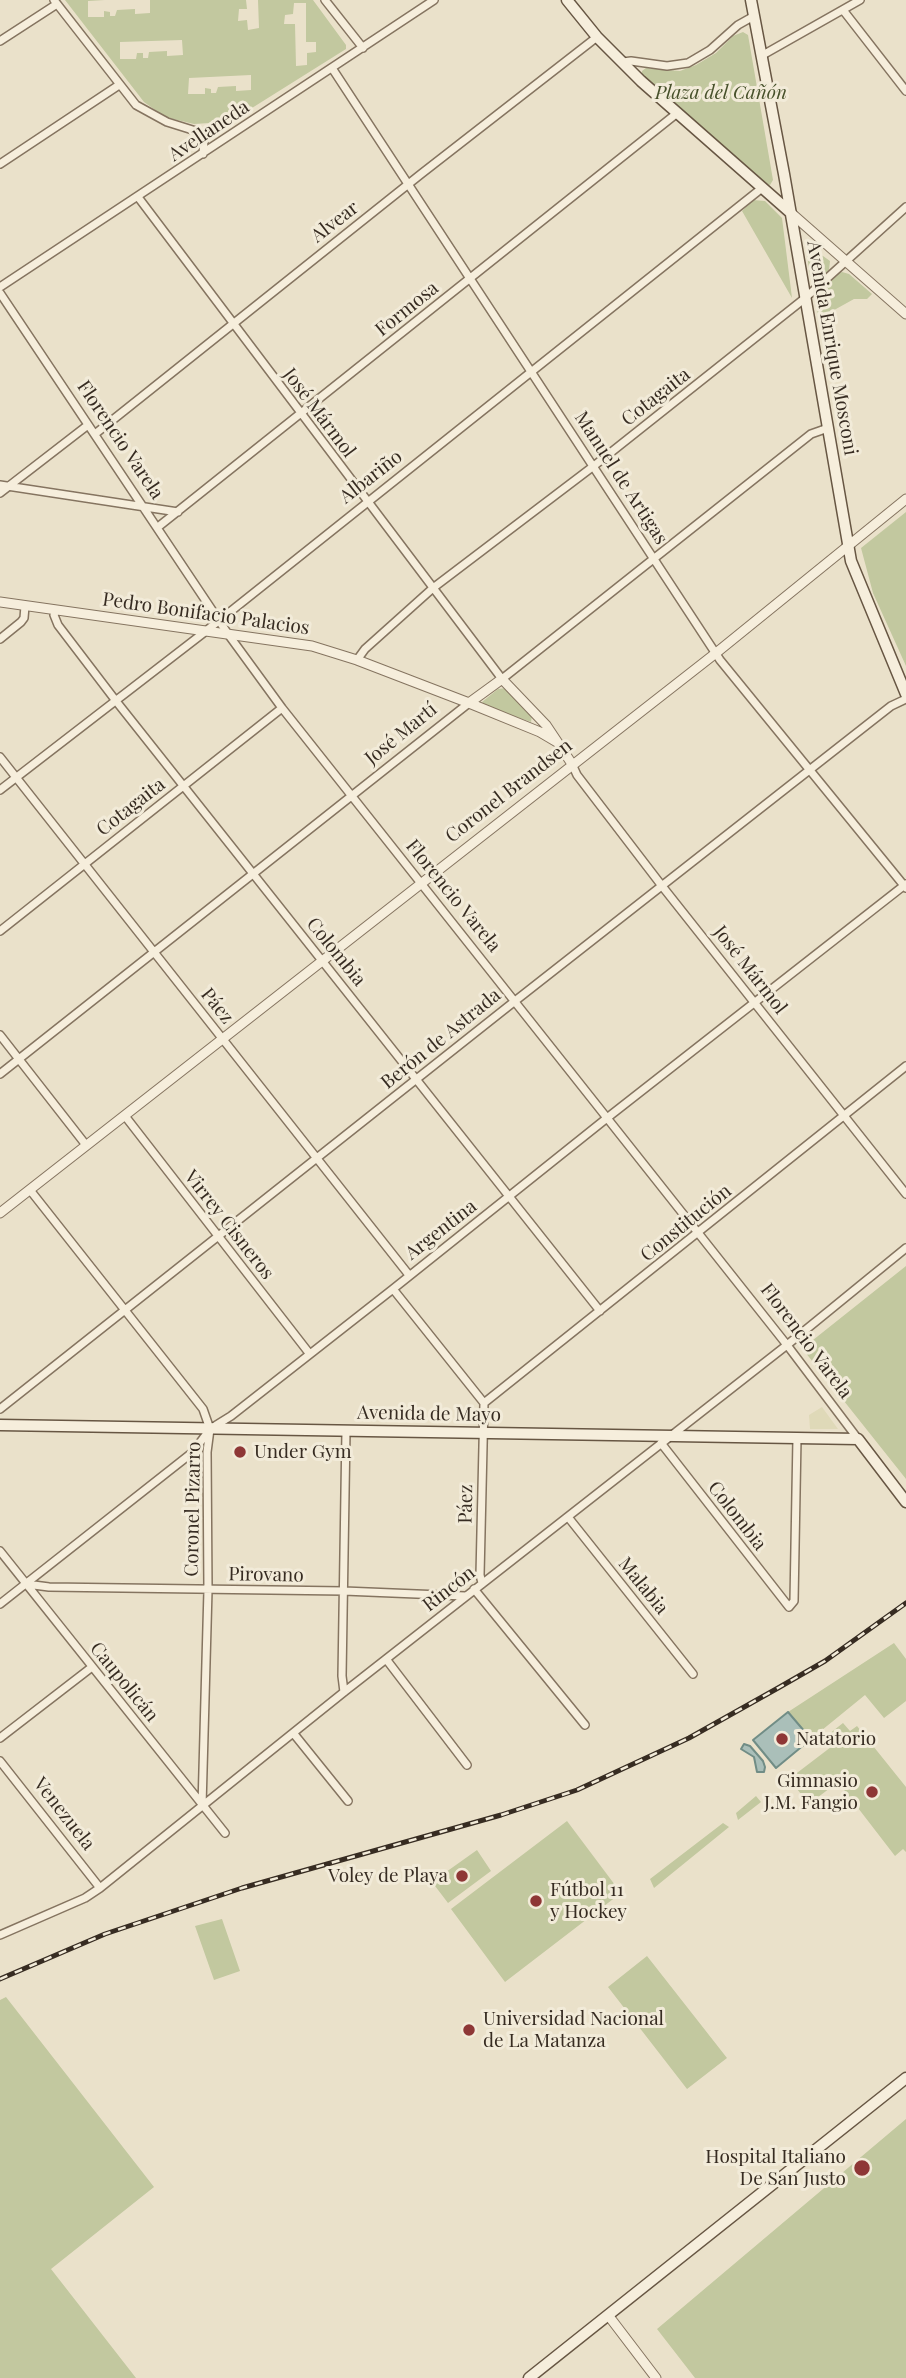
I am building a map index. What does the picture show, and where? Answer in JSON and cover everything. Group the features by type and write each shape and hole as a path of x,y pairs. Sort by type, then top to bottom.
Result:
{"main road":[{"path":"567,0 597,37 676,114 791,213"},
{"name":"Avenida Enrique Mosconi","path":"751,0 791,213 847,545 857,578 906,697"},
{"name":"Avenida de Mayo","path":"0,1425 858,1439"},
{"name":"Florencio Varela","path":"858,1439 906,1502"},
{"path":"529,2378 906,2078"}],"street":[{"path":"325,0 363,48"},
{"name":"Avellaneda","path":"0,287 434,0"},
{"path":"761,56 860,0"},
{"path":"0,41 56,2 136,104 154,117 202,134 203,154"},
{"path":"843,10 906,91"},
{"path":"622,62 667,66 688,63 710,50 738,25 754,16"},
{"name":"Alvear","path":"95,434 597,37"},
{"name":"Manuel de Artigas","path":"332,68 410,183 716,653 905,887"},
{"path":"0,164 119,85"},
{"name":"Formosa","path":"158,527 676,114"},
{"name":"Albariño","path":"0,790 206,631 762,188"},
{"name":"José Mármol","path":"138,197 502,680"},
{"name":"Cotagaita","path":"357,660 365,649 433,588 595,465 804,299 906,206"},
{"path":"791,213 906,314"},
{"name":"Florencio Varela","path":"0,293 228,634 282,708 699,1233 858,1439"},
{"path":"2,488 88,425"},
{"name":"José Martí","path":"0,1074 811,434 828,428"},
{"path":"2,488 178,512"},
{"name":"Coronel Brandsen","path":"0,1213 716,653 906,499"},
{"name":"Pedro Bonifacio Palacios","path":"0,602 301,643 357,660 469,703 540,732 557,742"},
{"path":"0,639 22,622 25,606"},
{"name":"Colombia","path":"56,610 54,615 58,625 116,701 600,1311"},
{"name":"Pedro Bonifacio Palacios","path":"502,680 546,725 572,764"},
{"name":"Berón de Astrada","path":"0,1409 515,1000 906,697"},
{"name":"Cotagaita","path":"0,931 282,708"},
{"name":"Páez","path":"0,757 409,1275"},
{"name":"José Mármol","path":"572,764 577,775 662,886 906,1194"},
{"name":"Argentina","path":"0,1604 193,1452 210,1429 231,1416 607,1118 905,887"},
{"path":"0,1035 86,1145"},
{"name":"Constitución","path":"484,1403 906,1066"},
{"name":"Virrey Cisneros","path":"125,1116 309,1353"},
{"name":"Coronel Pizarro","path":"30,1190 203,1409 210,1429 207,1452 208,1590 202,1806"},
{"name":"Rincón","path":"0,1935 85,1898 100,1888 906,1248"},
{"path":"393,1289 484,1403"},
{"name":"Páez","path":"482,1583 484,1403"},
{"path":"344,1692 342,1676 346,1431"},
{"name":"Colombia","path":"661,1443 789,1607 794,1601 797,1438"},
{"name":"Malabia","path":"568,1517 693,1674"},
{"name":"Caupolicán","path":"0,1551 225,1833"},
{"name":"Pirovano","path":"26,1584 49,1587 344,1591 465,1596"},
{"path":"474,1589 585,1725"},
{"path":"386,1659 467,1765"},
{"path":"0,1738 92,1667"},
{"path":"294,1734 348,1801"},
{"name":"Venezuela","path":"0,1761 100,1888"},
{"path":"608,2315 656,2378"}],"shaded area":[{"path":"822,1407 838,1429 810,1429 809,1415"}],"green space":[{"path":"65,0 105,0 88,1 88,17 104,17 104,11 110,12 110,16 115,16 117,10 135,9 135,14 150,13 150,0 246,0 247,9 239,9 238,21 247,20 248,30 259,28 258,0 313,0 346,45 346,49 236,118 225,122 194,124 165,117 144,102","holes":["294,3 306,3 306,42 316,42 316,52 307,53 307,65 296,66 295,24 284,24 285,15 293,14","182,40 183,55 167,56 167,51 149,52 148,58 143,58 143,53 137,53 136,59 120,59 120,42","251,75 251,90 236,91 236,86 218,87 216,93 205,88 205,94 188,94 189,78"]},
{"name":"Plaza del Cañón","path":"743,32 748,35 773,180 770,185 642,74 646,68 680,71 696,65 716,53 733,36"},
{"path":"753,200 765,201 782,218 792,298 742,211"},
{"path":"810,250 830,261 829,270 816,281 810,276 807,254"},
{"path":"842,272 849,274 872,294 867,299 854,299 818,319 816,294"},
{"path":"906,512 906,666 873,593 861,548"},
{"path":"506,688 532,715 531,722 485,706 482,702 498,689"},
{"path":"906,1266 906,1479 805,1352 808,1344"},
{"path":"894,1643 906,1659 906,1701 884,1718 865,1695 811,1739 788,1712"},
{"name":"Gimnasio J.M. Fangio","path":"843,1723 850,1731 857,1726 906,1787 906,1852 903,1849 895,1856 838,1782 809,1804 789,1779 831,1747 824,1738"},
{"path":"756,1796 761,1802 738,1820 736,1813"},
{"name":"Fútbol 11 y Hockey","path":"567,1821 621,1893 505,1982 451,1909"},
{"path":"723,1823 729,1827 654,1888 650,1879"},
{"name":"Voley de Playa","path":"477,1850 491,1871 448,1903 432,1882"},
{"path":"222,1919 240,1971 214,1980 195,1926"},
{"path":"647,1956 727,2058 687,2089 608,1987"},
{"path":"6,1997 154,2187 51,2269 136,2378 0,2378 0,2000"},
{"name":"Hospital Italiano De San Justo","path":"906,2119 906,2378 695,2378 657,2329"}],"water":[{"name":"Natatorio","path":"788,1712 811,1739 776,1768 753,1740"},
{"path":"744,1744 750,1746 763,1761 764,1772 757,1772 754,1757 741,1749"}],"railway":[{"path":"0,1979 105,1934 242,1888 501,1815 577,1790 689,1738 778,1688 825,1661 906,1603"}],"place":[{"name":"Under Gym","path":"240,1452"},
{"name":"Natatorio","path":"782,1739"},
{"name":"Gimnasio J.M. Fangio","path":"872,1792"},
{"name":"Voley de Playa","path":"462,1876"},
{"name":"Fútbol 11 y Hockey","path":"536,1901"},
{"name":"Universidad Nacional de La Matanza","path":"469,2030"},
{"name":"Hospital Italiano De San Justo","path":"862,2168"}]}
